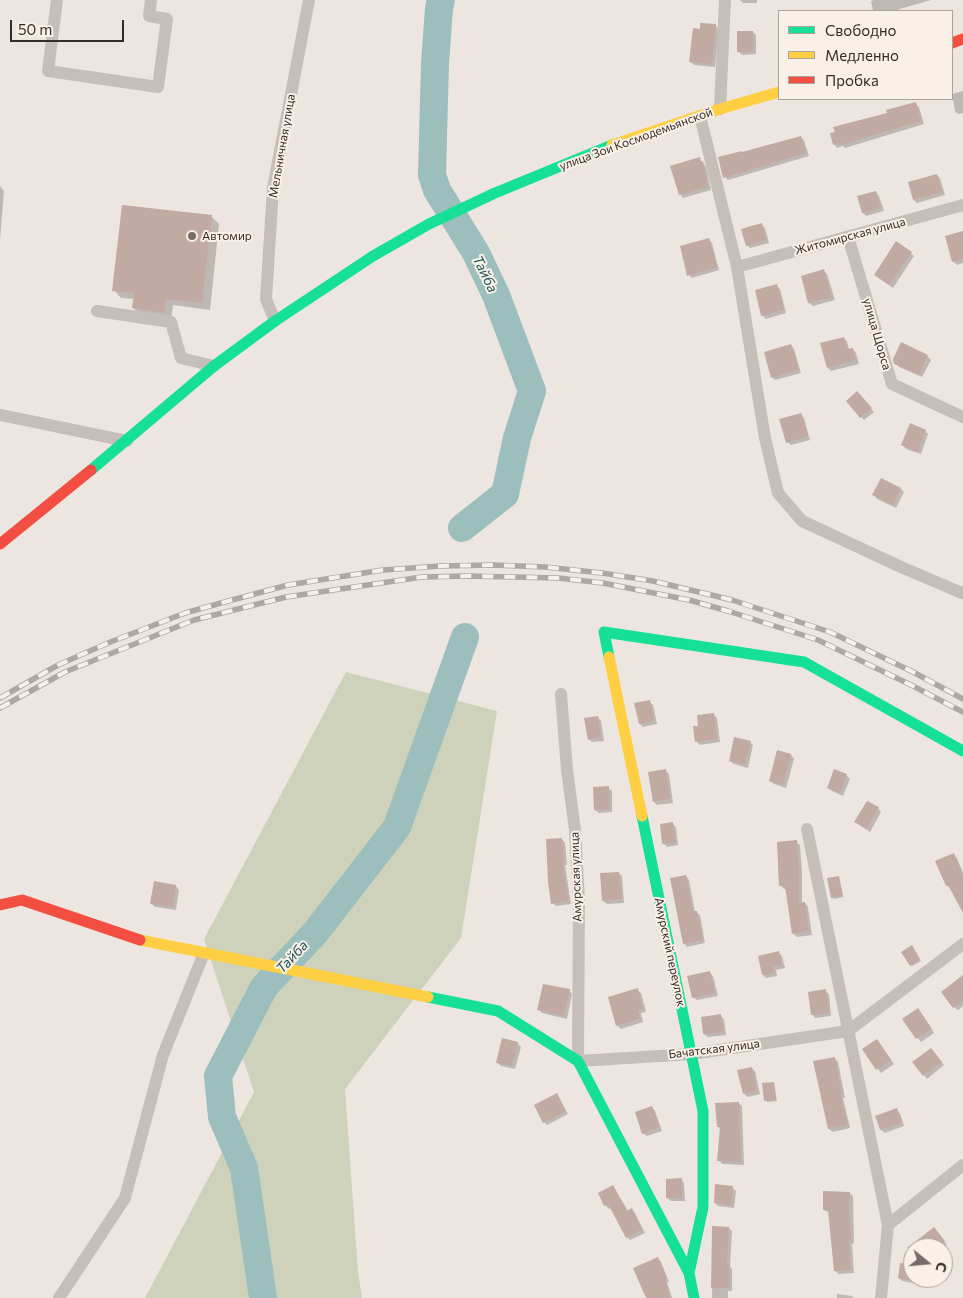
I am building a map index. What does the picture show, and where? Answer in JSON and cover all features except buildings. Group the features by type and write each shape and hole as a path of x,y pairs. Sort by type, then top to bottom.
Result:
{"street":[{"path":"58,0 48,72 158,87 167,19 149,16 151,0"},
{"name":"Мельничная улица","path":"276,321 266,299 273,188 310,0"},
{"path":"720,109 725,0"},
{"name":"улица Зои Космодемьянской","path":"0,544 127,441 214,366 276,321 373,256 429,224 496,192 608,147 720,109 778,92"},
{"path":"700,116 737,267 765,438 778,493 802,521 901,567 963,592"},
{"name":"Житомирская улица","path":"737,267 963,205"},
{"name":"улица Щорса","path":"848,237 892,384 963,417"},
{"path":"97,311 171,322 181,358 214,366"},
{"path":"0,416 127,441"},
{"name":"Амурский переулок","path":"690,1273 703,1207 702,1111 692,1054 604,632 804,662 963,751"},
{"name":"Амурская улица","path":"561,694 567,770 575,830 579,900 578,1061"},
{"path":"807,829 888,1225 881,1298"},
{"path":"0,905 22,900 145,942 204,952 498,1011 578,1061 690,1273 694,1298"},
{"name":"Бачатская улица","path":"578,1061 692,1054 848,1031 963,944"},
{"path":"59,1298 125,1198 163,1055 204,952"},
{"path":"888,1225 963,1165"}],"green space":[{"path":"346,672 497,711 461,938 345,1089 358,1272 362,1298 145,1298 254,1092 204,939"}],"waterway":[{"name":"Тайба","path":"441,0 435,63 432,175 437,190 476,253 496,295 532,391 517,438 505,494 462,528"},
{"name":"Тайба","path":"263,1298 244,1168 222,1117 218,1076 264,987 315,933 397,827 465,637"}],"railway":[{"path":"0,698 58,665 108,643 185,613 232,600 288,585 383,570 493,565 545,567 602,573 653,581 732,600 830,632 913,672 963,699"},
{"path":"0,708 65,672 194,620 286,597 422,577 467,576 558,578 603,583 689,600 818,640 963,712"}],"traffic: fast":[{"path":"91,470 214,366 275,321 373,256 429,224 495,193 612,145"},
{"path":"609,657 604,632 804,662 963,751"},
{"path":"642,816 703,1111 703,1207 689,1273"},
{"path":"428,997 498,1011 578,1061 689,1273 694,1298"}],"traffic: slow":[{"path":"612,145 720,109 778,92"},
{"path":"609,657 642,816"},
{"path":"140,940 428,997"}],"traffic: jam":[{"path":"953,43 963,39"},
{"path":"0,544 91,470"},
{"path":"0,905 22,900 140,940"}],"place":[{"name":"Автомир","path":"192,236"}]}
